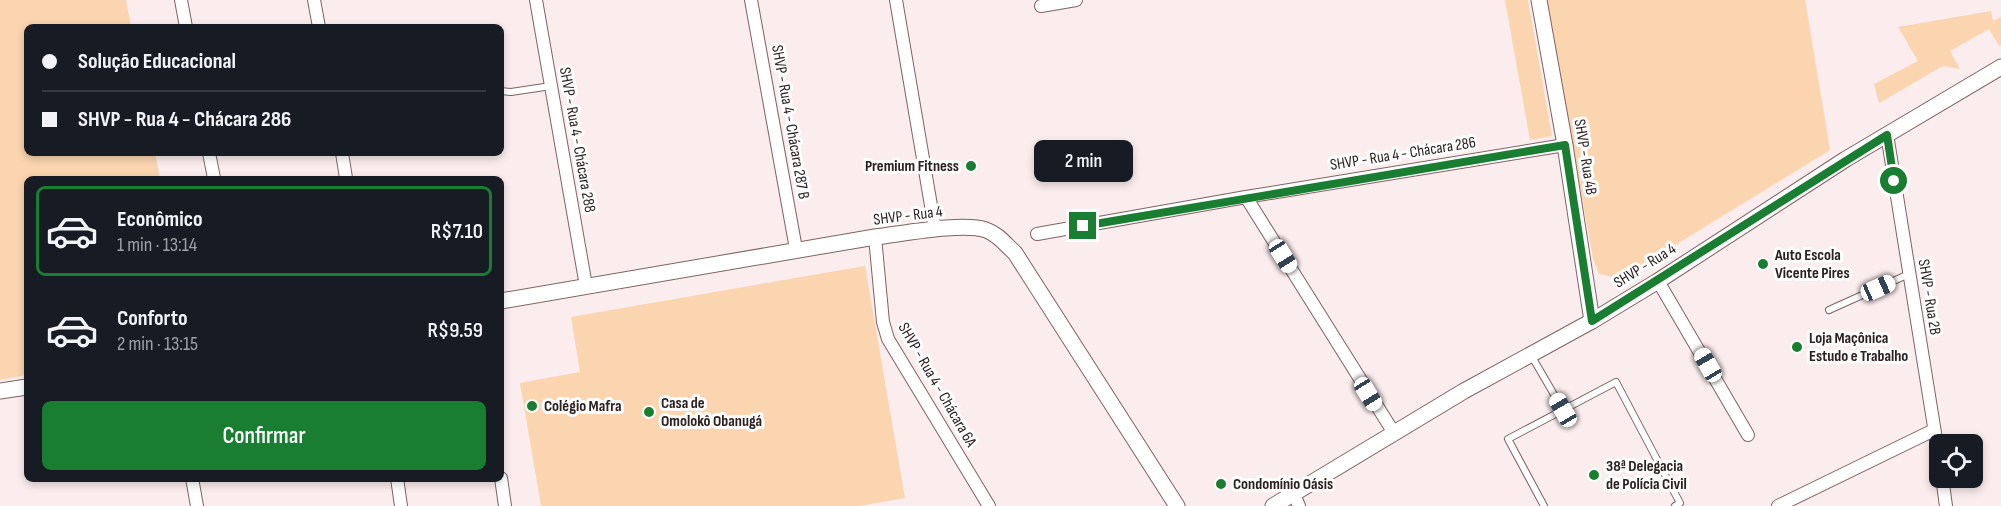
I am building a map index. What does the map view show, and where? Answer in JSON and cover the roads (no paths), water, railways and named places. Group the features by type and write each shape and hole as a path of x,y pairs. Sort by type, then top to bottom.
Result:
{"street":[{"path":"181,0 185,24"},
{"path":"315,0 319,24"},
{"name":"SHVP - Rua 4 - Chácara 288","path":"536,0 586,286"},
{"name":"SHVP - Rua 4 - Chácara 287 B","path":"751,0 796,249"},
{"path":"896,0 936,229"},
{"path":"1041,6 1076,0"},
{"name":"SHVP - Rua 4B","path":"1539,0 1565,145 1592,321"},
{"name":"SHVP - Rua 4","path":"1273,506 1297,500 1394,433 1592,321 1658,281 1783,199 2001,67"},
{"name":"SHVP - Rua 2B","path":"1887,135 1935,434"},
{"name":"SHVP - Rua 4 - Chácara 286","path":"1037,234 1565,145"},
{"path":"210,156 214,176"},
{"path":"342,156 346,176"},
{"path":"1246,197 1394,433"},
{"name":"SHVP - Rua 4","path":"504,300 875,237 936,229 977,228 987,231 998,237 1015,253 1177,506"},
{"name":"SHVP - Rua 4 - Chácara 6A","path":"875,237 883,322 888,339 989,506"},
{"path":"1658,281 1748,435"},
{"path":"0,391 24,387"},
{"path":"1778,506 1934,430"},
{"path":"193,482 197,506"},
{"path":"398,482 401,506"},
{"path":"502,482 505,506"},
{"path":"1943,488 1946,506"}],"lane":[{"path":"504,91 551,86"},
{"path":"1829,310 1909,274"},
{"path":"1531,355 1563,410"},
{"path":"1544,506 1508,439 1616,382 1680,503 1675,506"}],"place":[{"name":"Premium Fitness","path":"971,166"},
{"name":"Auto Escola Vicente Pires","path":"1763,264"},
{"name":"Loja Maçônica Estudo e Trabalho","path":"1797,347"},
{"name":"Colégio Mafra","path":"532,406"},
{"name":"Casa de Omolokô Obanugá","path":"649,412"},
{"name":"38ª Delegacia de Polícia Civil","path":"1594,475"},
{"name":"Condomínio Oásis","path":"1221,484"}]}
